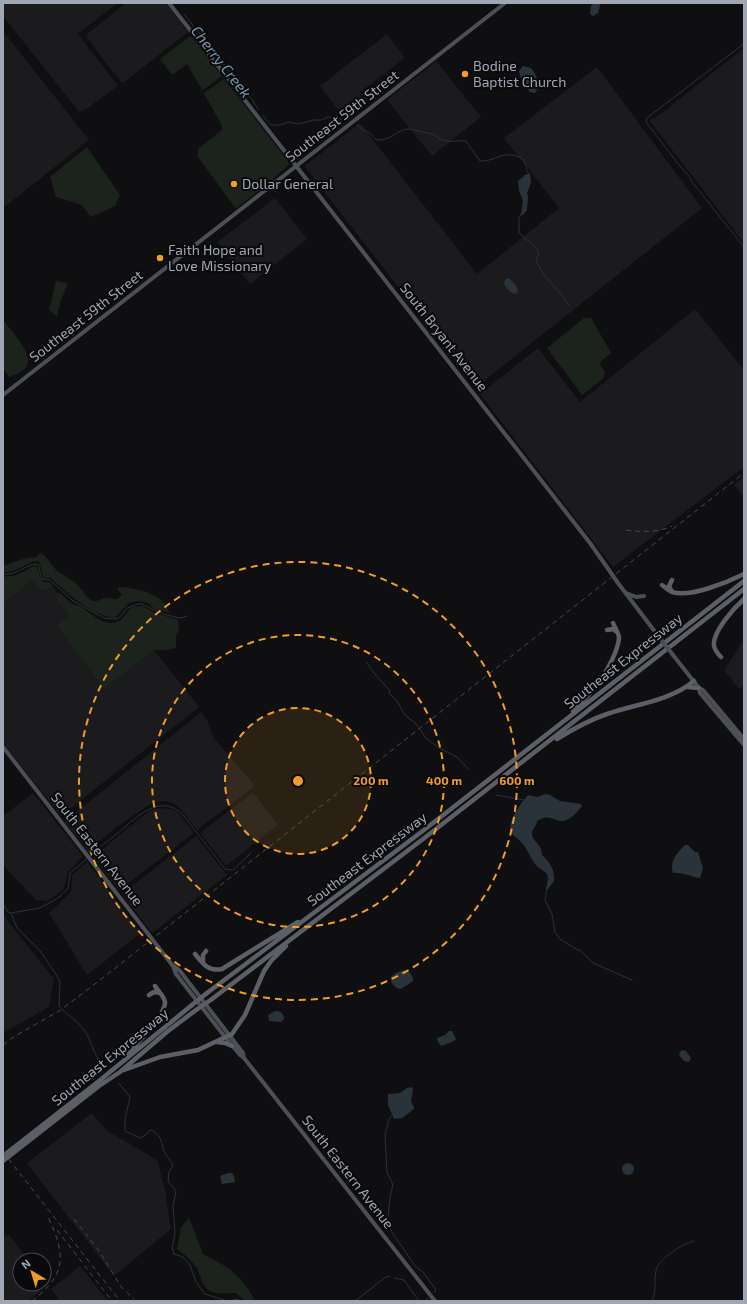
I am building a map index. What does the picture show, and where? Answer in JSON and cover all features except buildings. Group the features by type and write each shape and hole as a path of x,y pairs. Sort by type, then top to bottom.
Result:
{"highway":[{"path":"662,584 672,592 680,593 706,589 744,574"},
{"path":"672,580 669,586 672,592"},
{"name":"Southeast Expressway","path":"3,1156 207,993 552,731 744,581"},
{"name":"Southeast Expressway","path":"3,1161 98,1086 120,1072 168,1031 542,748 744,590"},
{"path":"721,657 715,648 714,641 729,615 744,599"},
{"path":"552,731 586,698 599,682 608,667 619,640 613,623"},
{"path":"607,630 613,629 617,632"},
{"path":"542,748 591,720 609,713 669,696 694,681"},
{"path":"684,688 699,688"},
{"path":"196,954 208,968 214,970 224,968 286,929 310,916"},
{"path":"120,1072 152,1059 198,1050 232,1034 246,1015 259,980 267,966 298,933"},
{"path":"204,964 202,958 206,950"},
{"path":"122,1062 162,1012 165,1001 155,986"},
{"path":"149,995 154,992 160,993"},
{"path":"215,1042 225,1043 232,1046"}],"main road":[{"name":"South Bryant Avenue","path":"169,3 590,543 624,592 694,681 699,688 700,693 744,745"},
{"name":"Southeast 59th Street","path":"3,395 505,3"},
{"path":"624,592 636,597 644,596"},
{"name":"South Bryant Avenue","path":"699,688 703,690 744,739"},
{"name":"South Eastern Avenue","path":"3,746 173,966 176,974 227,1036 243,1053 244,1058"},
{"name":"South Eastern Avenue","path":"227,1036 232,1046 244,1058 435,1301"}],"shaded area":[{"path":"3,3 118,3 78,34 118,86 85,110 79,112 3,16"},
{"path":"126,3 166,3 188,32 123,83 86,35"},
{"path":"594,3 599,3 600,5 598,13 594,16 590,13 591,6"},
{"path":"3,31 89,140 3,208"},
{"path":"387,34 405,58 359,93 366,103 345,119 320,86"},
{"path":"190,36 222,76 203,90 187,64 172,75 160,59"},
{"path":"744,48 744,243 649,120 658,116"},
{"path":"436,61 481,117 432,156 387,100"},
{"path":"523,66 531,68 535,74 538,86 535,93 530,92 521,79 519,71"},
{"path":"597,67 702,208 476,387 305,167 360,123 477,274 559,208 504,138"},
{"path":"224,79 288,161 289,165 236,209 198,157 199,148 221,131 222,128 204,93"},
{"path":"87,147 120,195 115,206 91,217 82,205 56,197 50,177"},
{"path":"530,173 531,183 527,193 527,210 523,215 521,215 523,201 519,190 518,181"},
{"path":"275,198 307,239 250,284 217,242"},
{"path":"507,278 515,284 518,290 516,294 505,286 504,282"},
{"path":"56,281 68,283 61,300 57,316 49,310"},
{"path":"695,309 744,370 744,467 613,567 480,394 538,348 580,402"},
{"path":"584,318 591,318 611,353 599,363 605,372 603,379 582,395 547,348"},
{"path":"3,320 22,345 28,361 24,369 9,377 5,371 3,372"},
{"path":"744,477 744,497 734,485"},
{"path":"40,552 56,570 77,584 92,601 97,601 104,598 117,599 122,595 117,588 121,587 151,594 160,599 170,612 168,613 155,609 148,603 137,601 129,603 115,618 97,613 89,609 65,591 51,578 44,578 38,561 29,563 13,571 3,572 3,566 23,559 37,557"},
{"path":"35,565 43,582 49,582 53,587 41,591 32,581 3,603 3,576 7,577 15,575"},
{"path":"32,581 41,591 53,587 59,596 56,599 69,615 57,626 104,688 154,650 199,707 61,816 3,743 3,602"},
{"path":"56,592 72,604 80,606 93,616 108,623 119,621 132,607 143,606 155,613 178,620 179,629 176,635 176,648 154,650 104,689 57,626 69,615 56,599 59,596"},
{"path":"744,639 744,685 739,689 724,670"},
{"path":"201,712 207,720 214,738 254,787 197,830 178,806 171,802 162,801 152,803 118,826 88,851 65,821"},
{"path":"33,793 83,856 68,872 64,889 48,901 36,900 3,865 3,816"},
{"path":"252,793 278,825 226,866 200,833"},
{"path":"545,794 550,795 560,801 581,804 582,806 568,820 562,821 543,818 537,821 532,831 533,838 541,848 542,855 550,863 553,870 554,881 548,889 546,889 548,879 547,874 535,864 523,844 514,836 510,827 513,817 528,795 538,797"},
{"path":"163,808 174,810 180,815 194,833 119,890 93,857 145,814 153,809"},
{"path":"196,836 227,875 152,933 123,893"},
{"path":"685,845 688,845 695,852 698,852 703,868 700,878 680,873 673,873 673,861"},
{"path":"87,862 141,933 87,975 49,913 71,892 72,875"},
{"path":"3,915 54,979 49,1007 3,1033"},
{"path":"403,970 410,973 413,981 401,989 393,985 391,977"},
{"path":"275,1011 280,1012 283,1015 284,1019 281,1022 269,1021 268,1015"},
{"path":"449,1031 452,1031 456,1039 441,1046 437,1038 445,1035"},
{"path":"682,1050 686,1051 691,1058 689,1062 684,1061 679,1055"},
{"path":"412,1087 411,1102 414,1109 402,1118 394,1119 388,1105 388,1094 400,1093 407,1088"},
{"path":"92,1113 106,1130 157,1160 165,1189 171,1229 114,1276 27,1163"},
{"path":"626,1163 630,1163 634,1169 630,1175 626,1175 622,1171 622,1167"},
{"path":"232,1173 235,1182 222,1184 220,1176"},
{"path":"189,1218 203,1254 227,1267 247,1287 255,1301 244,1301 236,1293 219,1293 207,1289 194,1264 177,1249 181,1227"},
{"path":"9,1235 23,1252 12,1252 12,1292 40,1292 28,1301 3,1301 3,1236"},
{"path":"80,1266 108,1301 60,1301 52,1288"}],"waterway":[{"name":"Cherry Creek","path":"184,14 258,109"},
{"path":"744,42 741,46 647,118 646,122 744,247"},
{"name":"Cherry Creek","path":"263,116 271,125 280,125 288,122 299,124 329,117 347,120"},
{"name":"Cherry Creek","path":"357,125 372,135 376,140 386,139 400,131 408,129 432,134 445,141 466,141 480,161 490,160 503,155 513,155 524,160 529,174"},
{"name":"Cherry Creek","path":"521,214 519,219 519,232 537,249 539,253 536,261 544,275 569,306"},
{"path":"3,574 14,573 30,565 38,564 42,579 50,580 73,601 104,618 117,619 127,608 138,604 142,604 163,614 175,617 181,618 187,616"},
{"path":"367,663 390,691 389,693 397,701 405,715 416,724 426,738 439,748 457,757 469,770"},
{"path":"496,795 524,800"},
{"path":"90,856 141,814 157,806 166,806 183,815 225,869 233,870 251,853"},
{"path":"11,913 40,908 58,898 68,889 70,873 88,858"},
{"path":"547,888 545,900 552,914 555,932 560,939 581,951 593,963 632,980"},
{"path":"3,904 9,913 11,913 17,928 41,952 59,979 59,1006 85,1031 98,1059"},
{"path":"118,1083 130,1097 125,1119 125,1131 140,1138 147,1134 150,1130 154,1131 160,1138 165,1153 173,1166 169,1172 168,1181 176,1191 173,1206 175,1233 172,1248 174,1254 183,1257 190,1265 196,1282 205,1294 224,1300 230,1301 238,1299 240,1301"},
{"path":"392,1115 389,1119 385,1135 387,1172 393,1185 388,1217 391,1231 416,1267 423,1272 436,1290 434,1293"},
{"path":"651,1301 655,1290 655,1275 658,1266 671,1253 683,1245 694,1241"},
{"path":"355,1301 386,1277 390,1276"},
{"path":"394,1278 404,1280 419,1301"},
{"path":"425,1301 428,1298"}],"railway":[{"path":"3,1045 15,1036 59,1011 86,991 744,473"},
{"path":"626,530 661,530 672,526"},
{"path":"3,1152 120,1301"},
{"path":"32,1301 52,1282 60,1263 58,1242 48,1217"},
{"path":"74,1219 99,1251 122,1288 134,1299"},
{"path":"57,1230 112,1301"}],"place":[{"name":"Bodine Baptist Church","path":"465,74"},
{"name":"Dollar General","path":"234,184"},
{"name":"Faith Hope and Love Missionary","path":"160,258"}]}
